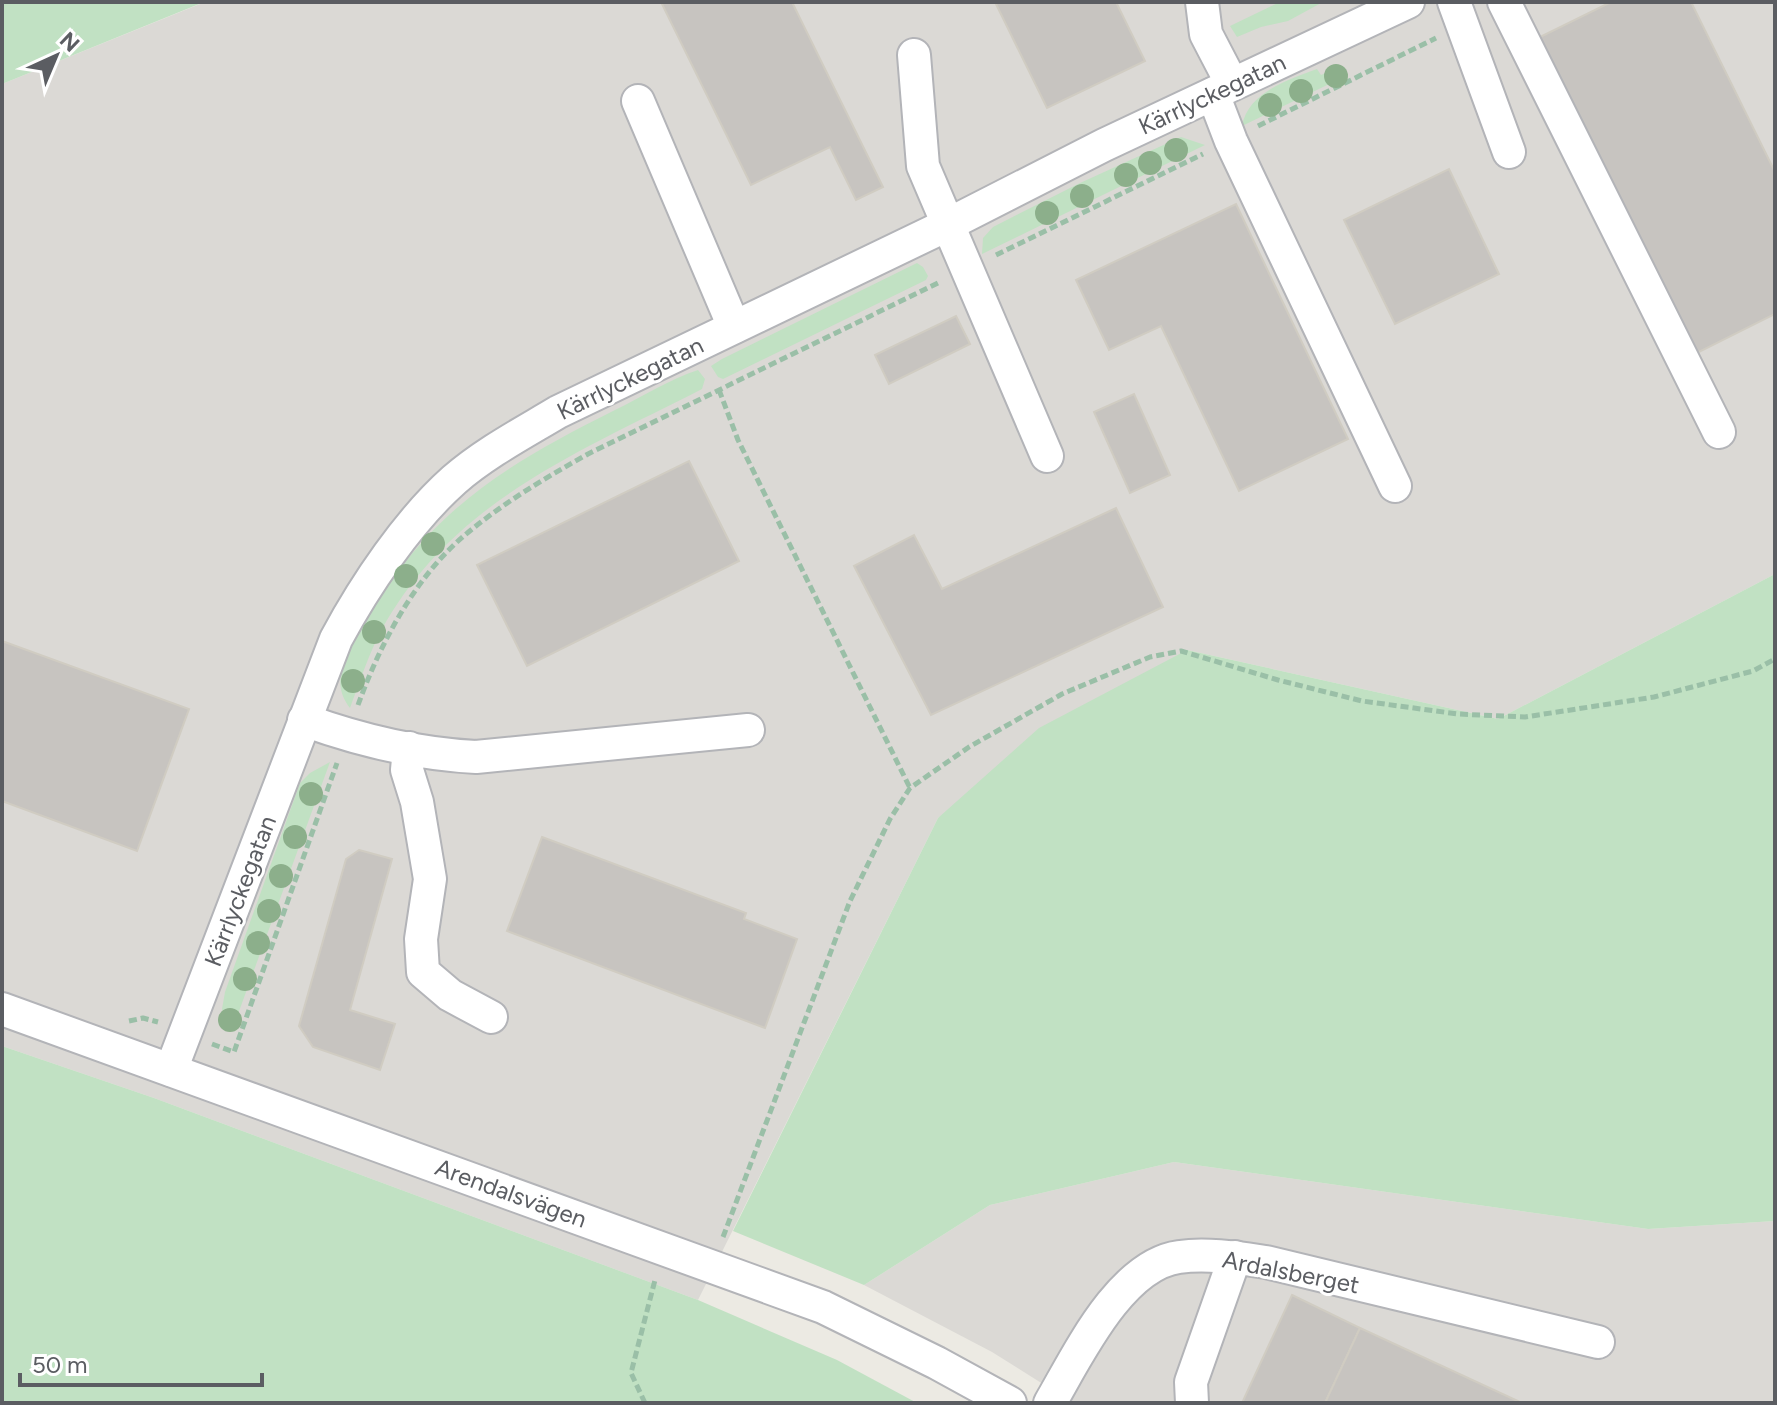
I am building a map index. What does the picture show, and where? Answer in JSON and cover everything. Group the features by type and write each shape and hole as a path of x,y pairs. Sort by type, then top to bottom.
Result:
{"street":[{"path":"1202,2 1206,34 1222,89 1231,141 1395,486"},
{"name":"Kärrlyckegatan","path":"171,1070 336,639 358,598 410,530 454,481 513,438 558,412 949,224 1104,145 1408,2"},
{"path":"1504,2 1719,432"},
{"path":"1459,13 1509,152"},
{"path":"914,55 923,166 1047,456"},
{"path":"638,101 734,327"},
{"path":"304,720 347,736 439,755 476,757 748,730"},
{"path":"409,748 407,770 417,802 430,879 421,939 423,972 450,995 491,1017"},
{"name":"Arendalsvägen","path":"2,1009 823,1307 1010,1403"},
{"name":"Ardalsberget","path":"1050,1403 1093,1330 1120,1294 1156,1264 1178,1257 1235,1257 1598,1342"},
{"path":"1192,1403 1191,1382 1235,1257"}],"path":[{"path":"186,1034 234,1052 362,695 411,596 464,536 540,481 588,454 1231,141 1459,13"},
{"path":"719,390 738,440 910,788"},
{"path":"712,1266 781,1091 850,901 890,819 910,788 969,747 1062,694 1150,657 1181,651 1362,701 1458,714 1525,717 1654,697 1753,671 1775,659"},
{"path":"645,1403 631,1373 663,1248"}],"shaded area":[{"path":"205,2 1775,2 1775,574 1498,719 1187,650 938,818 698,1300 154,1098 2,1046 2,84"},
{"path":"1174,1162 1648,1229 1775,1221 1775,1403 1073,1403 992,1352 864,1285 990,1205"}],"green space":[{"path":"2,2 204,2 2,84"},
{"path":"1280,2 1323,2 1288,21 1237,37 1230,26"},
{"path":"1341,66 1348,75 1242,126 1252,104 1271,89 1317,69 1321,75"},
{"path":"1181,137 1205,145 982,254 983,238 993,227"},
{"path":"917,263 928,276 926,280 723,379 711,366 722,359"},
{"path":"698,370 705,379 702,389 565,459 522,485 482,513 445,546 411,585 382,629 350,708 344,698 340,678 350,649 385,590 439,524 501,474 536,452 667,383"},
{"path":"1775,574 1775,1221 1648,1229 1174,1162 990,1205 864,1285 733,1231 938,818 1039,728 1187,650 1498,719"},
{"path":"330,762 234,1025 229,1031 222,1009 225,992 300,783 310,773"},
{"path":"2,1046 154,1098 698,1300 837,1360 917,1403 2,1403"}],"building":[{"path":"661,2 792,2 883,187 856,200 830,147 751,185"},
{"path":"995,2 1116,2 1145,61 1047,108"},
{"path":"1611,2 1691,2 1775,172 1775,314 1693,355 1536,39"},
{"path":"1449,169 1499,274 1395,324 1344,220"},
{"path":"1236,204 1348,439 1239,491 1161,326 1109,350 1076,280"},
{"path":"956,316 970,344 889,384 875,355"},
{"path":"1134,394 1170,475 1130,493 1094,412"},
{"path":"689,461 739,561 527,666 477,565"},
{"path":"1116,508 1163,607 931,715 854,566 914,535 942,589"},
{"path":"2,641 189,709 137,851 2,801"},
{"path":"542,837 746,913 744,919 797,939 765,1028 507,931"},
{"path":"359,850 392,859 350,1010 395,1024 380,1070 313,1047 299,1026 346,859"},
{"path":"1292,1295 1360,1328 1325,1403 1242,1403"},
{"path":"1360,1328 1522,1403 1325,1403"}]}
